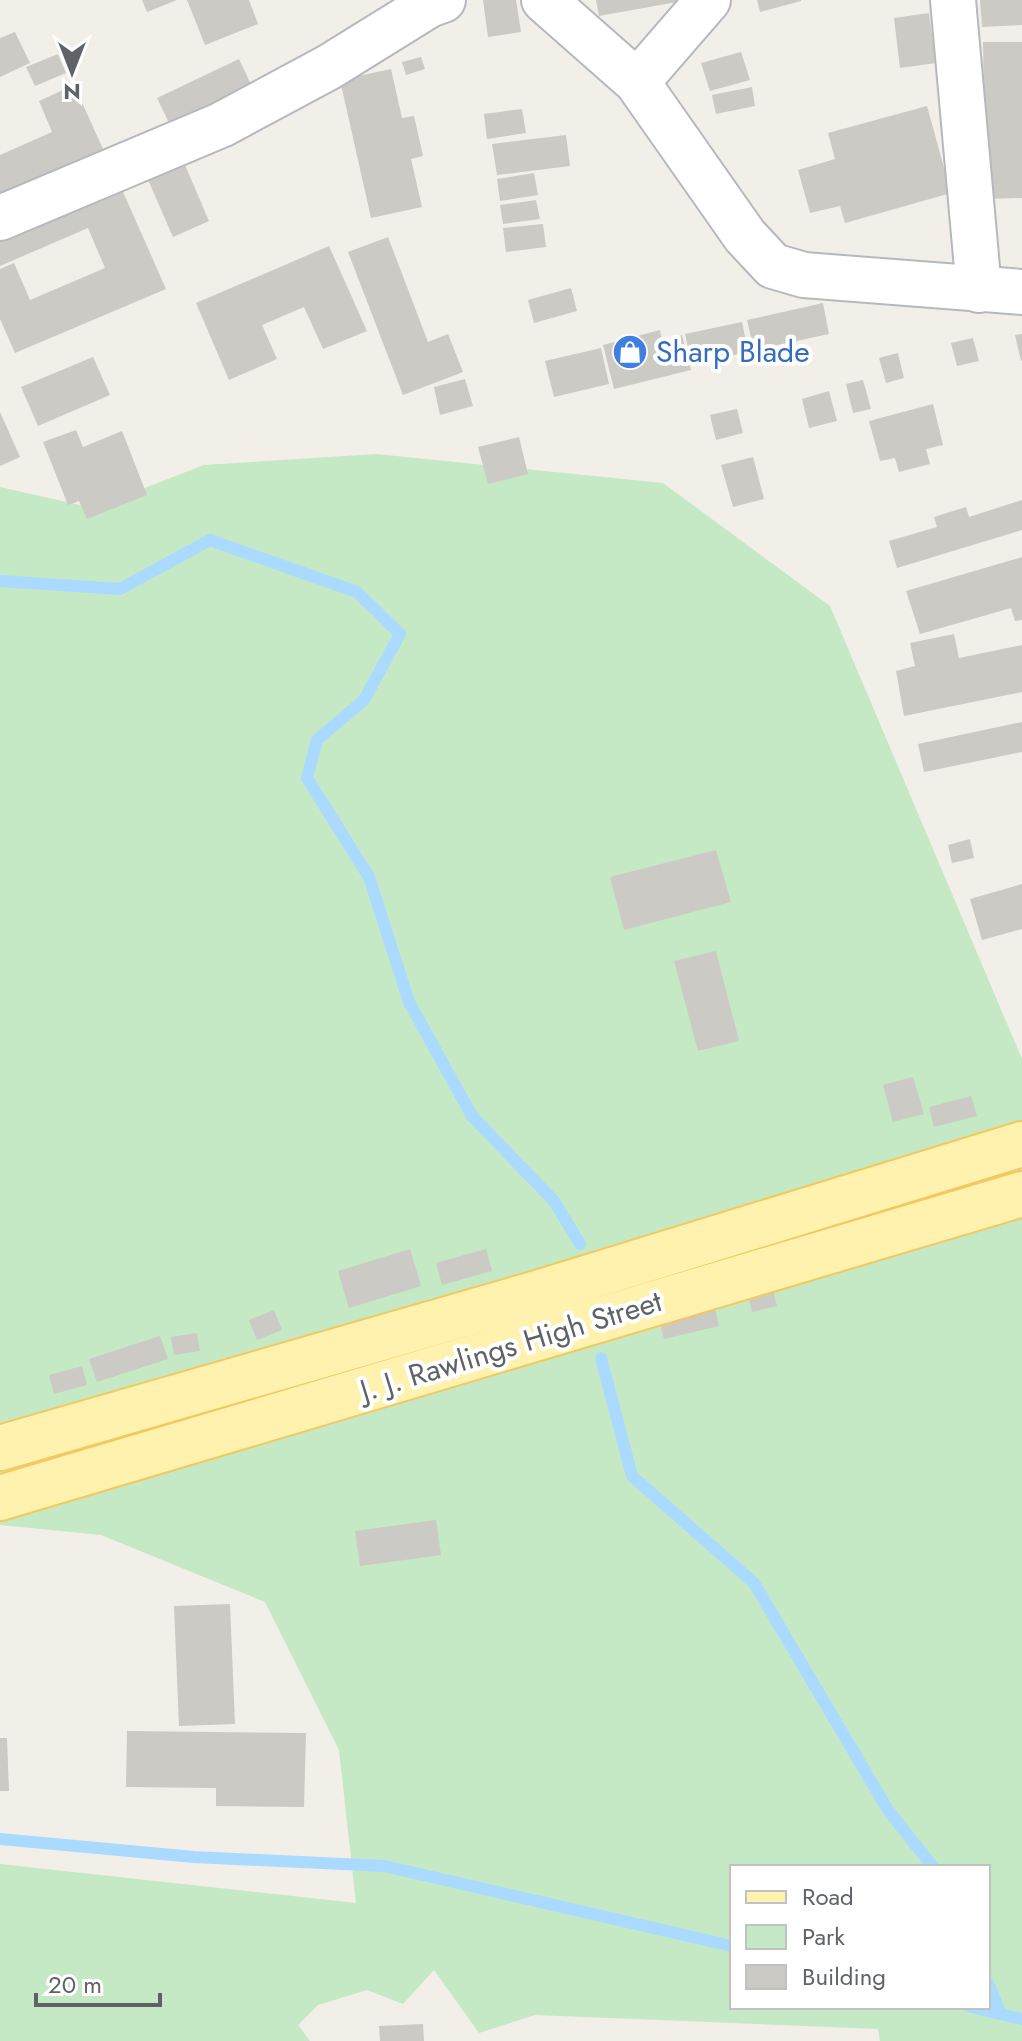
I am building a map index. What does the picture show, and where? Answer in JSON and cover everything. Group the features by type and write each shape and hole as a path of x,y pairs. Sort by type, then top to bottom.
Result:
{"main road":[{"name":"J. J. Rawlings High Street","path":"0,1448 534,1294 1022,1144"},
{"name":"J. J. Rawlings High Street","path":"0,1498 1022,1194"}],"street":[{"path":"0,218 221,125 329,67 429,5 443,0"},
{"path":"544,0 637,82 745,236 773,266 804,275 1022,292"},
{"path":"637,82 708,0"},
{"path":"953,0 979,290"}],"green space":[{"path":"376,454 663,483 830,606 1022,1059 1022,2041 880,2041 878,2029 535,2015 479,2033 434,1970 403,2004 367,1990 318,2005 298,2025 310,2041 0,2041 0,1864 356,1903 339,1750 265,1602 101,1535 0,1525 0,487 93,508 204,465"}],"building":[{"path":"142,0 177,0 147,12"},
{"path":"187,0 249,0 258,24 205,45"},
{"path":"483,0 516,0 521,32 488,37"},
{"path":"596,0 677,0 677,2 599,16"},
{"path":"757,0 801,0 801,1 760,12"},
{"path":"980,0 1022,0 1022,25 982,27"},
{"path":"929,13 936,63 900,68 894,18"},
{"path":"15,32 30,63 0,77 0,38"},
{"path":"983,42 1022,42 1022,198 985,199"},
{"path":"741,52 750,80 710,91 701,63"},
{"path":"58,54 66,73 35,86 26,67"},
{"path":"421,57 425,69 406,75 402,62"},
{"path":"239,59 254,91 172,129 157,98"},
{"path":"391,69 402,118 414,116 423,156 411,159 422,207 371,218 340,80"},
{"path":"74,85 104,151 0,197 0,155 52,132 39,101"},
{"path":"752,87 755,106 716,114 712,95"},
{"path":"927,106 951,193 845,223 840,206 810,213 798,170 835,159 828,133"},
{"path":"522,109 526,133 487,139 484,114"},
{"path":"566,135 570,166 497,175 492,144"},
{"path":"179,151 209,221 173,237 142,166"},
{"path":"534,173 538,195 500,201 497,179"},
{"path":"116,176 166,289 15,353 0,319 0,269 14,263 30,300 105,268 88,228 0,266 0,226"},
{"path":"536,200 540,219 503,224 500,205"},
{"path":"543,224 546,247 506,252 503,228"},
{"path":"388,237 428,342 448,334 463,372 403,395 348,252"},
{"path":"329,246 367,331 323,349 304,307 262,325 277,359 229,380 196,303"},
{"path":"571,288 577,311 534,323 528,300"},
{"path":"823,303 829,334 754,350 747,320"},
{"path":"742,322 748,352 692,364 685,334"},
{"path":"660,330 662,341 682,335 691,370 614,389 603,345"},
{"path":"1022,334 1022,360 1021,361 1015,335"},
{"path":"973,338 979,361 957,366 951,343"},
{"path":"601,348 609,384 554,397 545,361"},
{"path":"898,353 904,378 886,383 879,358"},
{"path":"93,357 110,395 38,426 21,387"},
{"path":"465,379 473,406 440,415 434,387"},
{"path":"863,380 871,409 853,413 846,384"},
{"path":"829,391 837,421 809,428 802,399"},
{"path":"933,404 943,445 926,449 930,464 899,472 895,458 880,461 869,421"},
{"path":"737,409 743,433 716,440 710,415"},
{"path":"0,412 20,457 0,466"},
{"path":"76,430 83,447 122,431 147,495 87,519 79,501 68,505 43,442"},
{"path":"519,437 528,474 488,484 478,447"},
{"path":"753,457 764,499 733,507 721,465"},
{"path":"1022,500 1022,530 897,568 889,541 937,527 934,517 966,507 969,517"},
{"path":"1022,557 1022,620 1015,621 1011,608 920,634 906,591"},
{"path":"954,634 959,658 1022,645 1022,692 904,716 896,671 915,666 910,643"},
{"path":"1022,722 1022,752 924,772 918,744"},
{"path":"970,839 974,858 952,863 948,845"},
{"path":"716,850 731,902 624,930 610,877"},
{"path":"1022,884 1022,929 982,940 970,899"},
{"path":"716,951 739,1041 698,1051 674,961"},
{"path":"913,1077 924,1114 893,1122 883,1085"},
{"path":"971,1096 977,1116 934,1127 929,1107"},
{"path":"410,1249 421,1286 349,1308 338,1271"},
{"path":"486,1249 492,1271 442,1285 436,1263"},
{"path":"773,1290 777,1306 752,1312 748,1296"},
{"path":"714,1305 719,1326 664,1339 659,1318"},
{"path":"274,1310 282,1330 257,1340 249,1320"},
{"path":"197,1333 200,1351 174,1355 171,1337"},
{"path":"160,1336 168,1359 97,1382 89,1359"},
{"path":"82,1366 87,1385 54,1394 49,1375"},
{"path":"436,1520 441,1555 360,1566 355,1531"},
{"path":"230,1604 235,1724 179,1726 174,1606"},
{"path":"127,1731 306,1733 304,1807 216,1806 216,1788 126,1787"},
{"path":"0,1738 7,1738 9,1791 0,1791"},
{"path":"423,2024 424,2041 380,2041 379,2026"}],"waterway":[{"path":"0,581 120,589 210,540 357,592 400,634 364,700 317,740 307,778 369,877 409,1002 472,1116 554,1201 580,1244"},
{"path":"601,1358 632,1476 754,1583 888,1810 931,1865"},
{"path":"0,1839 194,1857 384,1866 730,1946"},
{"path":"990,1988 1000,2012"},
{"path":"980,2009 1022,2019"}],"place":[{"name":"Sharp Blade","path":"630,352"}]}
